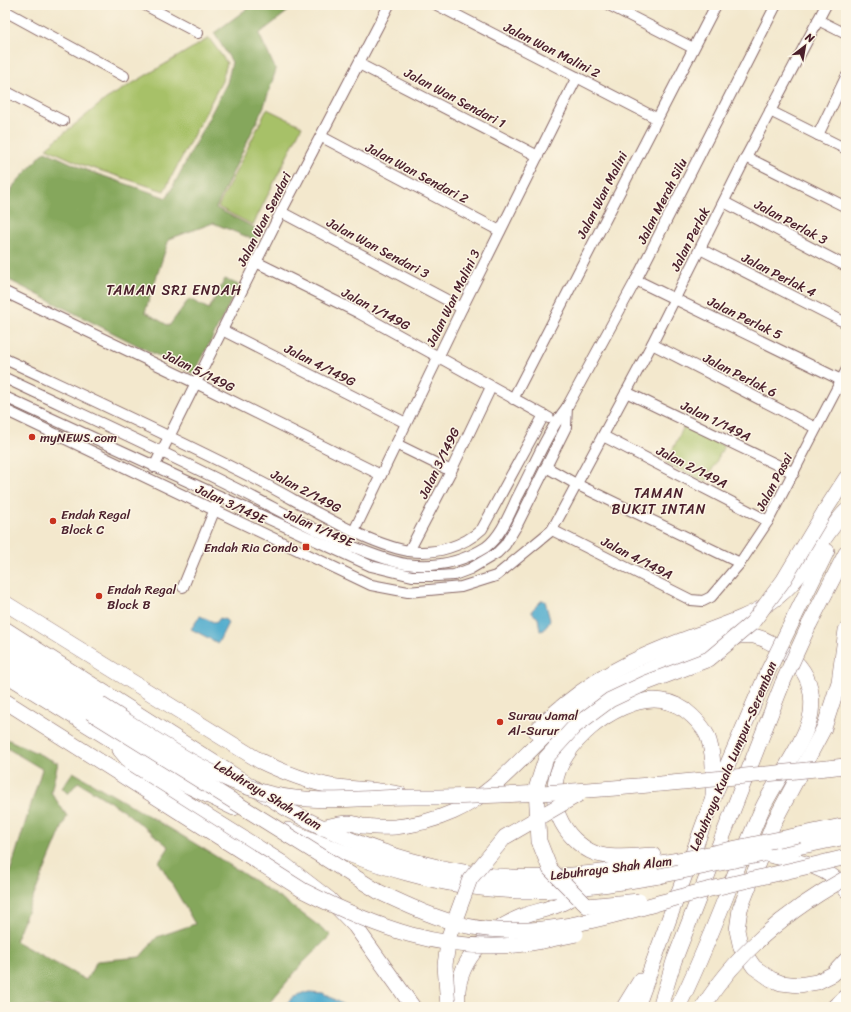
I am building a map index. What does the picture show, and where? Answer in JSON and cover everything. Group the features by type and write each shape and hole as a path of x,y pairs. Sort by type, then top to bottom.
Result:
{"highway":[{"path":"696,893 621,904 587,906 550,869 539,841 536,789 546,758 575,726 610,700 646,683 709,659 752,623 783,581 846,478"},
{"path":"507,773 538,728 595,680 639,656 754,612 784,593 809,564 825,536 846,512"},
{"name":"Lebuhraya Kuala Lumpur–Seremban","path":"637,1007 713,798 768,673 846,512"},
{"name":"Lebuhraya Kuala Lumpur–Seremban","path":"660,1007 676,954 783,682 809,625 846,553"},
{"path":"5,603 232,745 289,774 326,785 384,791 412,797"},
{"name":"Lebuhraya Shah Alam","path":"5,629 290,811 322,828 390,854 439,867 482,874 544,877 596,873 684,859 846,825"},
{"path":"846,630 839,682 824,728 774,822 740,909 737,930 741,948 754,967 771,979 781,983 799,985 817,982 833,974 846,960"},
{"path":"322,828 348,823 362,826 394,827 441,817 472,802 487,792 554,728 580,707 628,680 721,640 738,635 752,635 764,639 779,648 804,670 810,683 812,697 811,716 805,731 762,810 706,950 678,1007"},
{"path":"5,644 95,708 373,888 418,910 466,926 492,929 538,930 601,920 696,893 846,857"},
{"path":"5,659 198,765 250,788 285,796 326,801 583,792 846,766"},
{"name":"Lebuhraya Shah Alam","path":"5,674 176,780 228,805 298,835 399,871 443,882 510,890 585,888 659,876 846,837"},
{"path":"684,859 641,856 610,856 593,852 570,836 557,812 555,785 560,768 578,741 596,724 619,709 636,702 663,700 681,708 702,726 709,742 713,764 713,798"},
{"path":"5,701 304,891 350,914 384,928 419,938 460,944 492,946 525,944 579,933 601,920"},
{"path":"114,742 139,773 281,862 329,899 355,926 413,1007"},
{"path":"448,1007 445,965 449,936 470,879 505,837 583,792"},
{"path":"764,854 817,869 836,880 846,890"},
{"path":"702,1007 735,963 776,924 808,899 846,878"},
{"path":"458,1007 463,971 475,950 483,941 510,922 537,910 563,903 585,888"},
{"path":"624,1007 637,984 648,975"},
{"path":"834,1007 846,996"}],"street":[{"path":"145,5 198,33"},
{"name":"Jalan Wan Sendari","path":"154,467 281,212 322,137 389,5"},
{"name":"Jalan Wan Malini 2","path":"437,5 656,118"},
{"path":"609,5 693,48"},
{"name":"Jalan Wan Malini","path":"513,399 656,118 716,5"},
{"name":"Jalan Merah Silu","path":"556,421 567,407 636,280 776,5"},
{"name":"Jalan Perlak","path":"576,484 652,344 746,157 826,5"},
{"path":"5,11 124,76"},
{"path":"818,20 846,34"},
{"name":"Jalan Wan Sendari 1","path":"359,64 538,156"},
{"name":"Jalan Wan Malini 3","path":"354,531 462,308 578,77"},
{"path":"818,135 846,77"},
{"path":"5,91 63,121"},
{"path":"770,111 846,149"},
{"name":"Jalan Wan Sendari 2","path":"322,137 500,232"},
{"path":"746,157 846,208"},
{"name":"Jalan Perlak 3","path":"724,202 846,266"},
{"name":"Jalan Wan Sendari 3","path":"281,212 462,308"},
{"name":"Jalan Perlak 4","path":"700,249 846,323"},
{"name":"Jalan 1/149G","path":"256,262 357,312 566,427"},
{"name":"Jalan Perlak 5","path":"636,280 844,375"},
{"name":"Jalan 5/149G","path":"5,292 196,383 381,476"},
{"name":"Jalan 4/149G","path":"222,330 406,423"},
{"name":"Jalan Perlak 6","path":"652,344 816,428"},
{"name":"Jalan 2/149G","path":"5,359 169,436 354,531 385,544 410,551 430,551 455,545 474,536 482,528 544,415"},
{"name":"Jalan Pasai","path":"711,597 740,563 768,521 844,375"},
{"name":"Jalan 1/149E","path":"5,378 227,484 319,532 369,554 407,564 444,564 476,552 487,546 497,536 556,421"},
{"name":"Jalan 3/149G","path":"410,551 451,471 491,386"},
{"name":"Jalan 1/149A","path":"626,392 794,473"},
{"name":"Jalan 1/149E","path":"5,397 371,566 412,576 454,575 470,569 497,553 505,545 518,525 566,427"},
{"name":"Jalan Merah Silu","path":"566,427 567,407"},
{"name":"Jalan 3/149E","path":"5,410 371,585 408,592 461,587 496,576 552,530 576,484"},
{"name":"Jalan 2/149A","path":"603,436 768,521"},
{"path":"396,444 451,471"},
{"path":"546,467 576,484 740,563"},
{"path":"183,588 214,510 227,484"},
{"name":"Jalan 4/149A","path":"552,530 691,600 703,601 711,597"}],"green space":[{"path":"252,5 296,5 259,34 276,70 264,106 216,208 261,231 255,240 213,223 169,239 145,312 169,326 189,299 209,309 225,279 239,285 194,374 5,278 5,206 14,185 45,151 86,170 167,198 227,83 232,62 214,33"},
{"path":"209,38 227,63 222,81 164,191 83,165 46,148 106,99"},
{"path":"267,109 302,126 253,225 218,207"},
{"path":"684,426 724,446 706,482 666,463"},
{"path":"5,738 58,763 51,792 67,816 15,941 86,980 97,961 140,957 157,937 195,924 159,862 169,847 123,810 78,782 68,794 62,788 73,772 205,849 300,912 331,935 301,965 266,1007 5,1007 5,888 42,769 5,747"}],"water":[{"path":"542,600 545,601 550,620 544,630 540,631 538,618 532,613 532,610"},
{"path":"200,616 216,623 220,618 226,620 228,623 218,643 191,629"},
{"path":"309,992 323,993 347,1007 282,1007 294,997"}],"place":[{"name":"myNEWS.com","path":"32,437"},
{"name":"Endah Regal Block C","path":"53,521"},
{"name":"Endah Ria Condo","path":"306,547"},
{"name":"Endah Regal Block B","path":"99,596"},
{"name":"Surau Jamal Al-Surur","path":"500,722"}],"district":[{"name":"TAMAN SRI ENDAH","path":"174,290"},
{"name":"TAMAN BUKIT INTAN","path":"659,502"}]}
